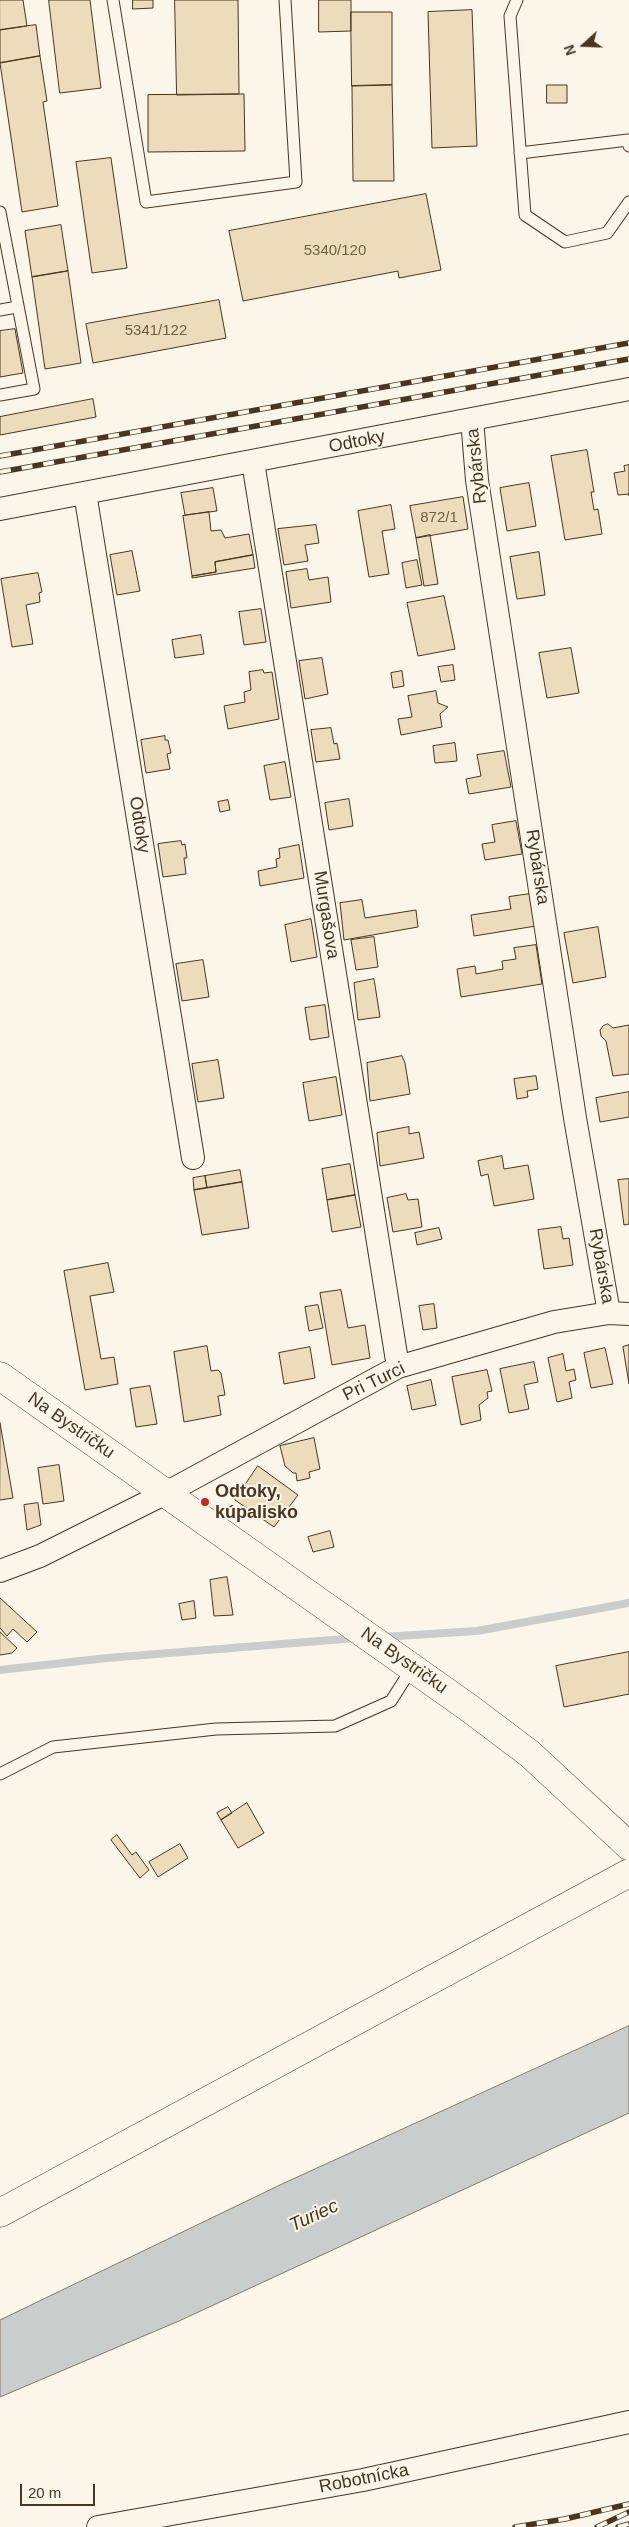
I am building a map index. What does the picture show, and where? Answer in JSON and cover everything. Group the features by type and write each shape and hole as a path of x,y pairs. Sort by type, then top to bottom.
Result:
{"street":[{"name":"Odtoky","path":"0,510 629,389"},
{"name":"Rybárska","path":"472,419 483,520 575,1118 619,1313"},
{"name":"Murgašova","path":"253,462 398,1367"},
{"name":"Odtoky","path":"85,493 193,1158"},
{"name":"Pri Turci","path":"166,1492 398,1367 554,1322 619,1313"},
{"name":"Na Bystričku","path":"0,1376 333,1612 410,1664 530,1754 629,1846"},
{"path":"0,1571 40,1556 166,1492"},
{"path":"0,2213 629,1874"},
{"name":"Robotnícka","path":"98,2527 363,2480 629,2422"}],"lane":[{"path":"113,0 146,202 296,182 285,0"},
{"path":"517,0 510,16 525,215 566,242 607,234 629,202"},
{"path":"520,152 628,140 629,146"},
{"path":"0,212 34,389 0,395"},
{"path":"0,310 17,307"},
{"path":"0,1774 53,1747 216,1729 335,1726 391,1701 410,1664"}],"water":[{"name":"Turiec","path":"629,2026 629,2113 179,2321 0,2397 0,2320 282,2184"}],"building":[{"path":"0,0 23,0 27,26 0,30"},
{"path":"49,0 90,0 101,88 60,93"},
{"path":"133,0 153,0 153,8 133,9"},
{"path":"175,0 238,0 239,94 177,95"},
{"path":"319,0 351,0 351,31 319,32"},
{"path":"472,10 477,146 432,148 428,12"},
{"path":"351,12 392,12 392,85 352,86"},
{"path":"36,25 40,56 0,63 0,30"},
{"path":"40,56 47,101 43,102 58,206 22,212 0,63"},
{"path":"392,85 394,181 353,181 352,86"},
{"path":"547,85 567,85 567,103 547,103"},
{"path":"244,94 245,151 148,152 148,95"},
{"path":"111,158 127,268 92,273 76,162"},
{"path":"426,194 441,270 399,278 398,271 243,301 229,231"},
{"path":"61,225 68,271 32,277 25,231"},
{"path":"68,271 81,363 45,369 32,277"},
{"path":"219,300 226,338 93,363 86,324"},
{"path":"15,329 23,373 0,377 0,331"},
{"path":"93,399 96,417 0,435 0,417"},
{"path":"587,450 594,492 591,492 594,510 598,509 602,534 565,540 551,456"},
{"path":"629,465 629,494 618,495 614,473 625,471 624,466"},
{"path":"529,483 536,526 507,531 500,488"},
{"path":"213,488 217,511 185,515 181,493"},
{"path":"463,497 468,529 416,538 410,506"},
{"path":"391,505 395,529 382,531 389,574 369,577 358,511"},
{"path":"209,512 211,531 221,530 225,538 249,534 253,555 215,562 216,572 192,576 183,516"},
{"path":"316,525 319,543 305,545 308,561 284,565 278,529"},
{"path":"430,535 438,584 424,586 416,538"},
{"path":"132,551 140,591 117,595 110,555"},
{"path":"539,552 545,595 517,599 510,557"},
{"path":"253,555 255,568 192,578 192,576 216,572 215,562"},
{"path":"417,560 422,585 406,588 402,563"},
{"path":"307,569 309,580 328,577 331,602 291,608 286,572"},
{"path":"38,573 42,592 39,593 40,602 26,605 33,644 12,647 1,579"},
{"path":"444,596 455,649 418,656 407,603"},
{"path":"261,609 266,642 244,645 239,612"},
{"path":"201,635 204,654 175,658 172,640"},
{"path":"571,648 579,693 547,698 539,653"},
{"path":"322,658 328,694 305,699 299,661"},
{"path":"453,665 455,680 441,682 438,667"},
{"path":"263,670 264,673 272,672 279,719 228,729 224,706 245,702 244,692 251,690 249,672"},
{"path":"402,671 404,686 393,688 391,673"},
{"path":"436,691 438,703 448,707 440,714 442,727 401,735 398,719 412,717 408,696"},
{"path":"331,728 334,744 337,743 340,759 316,762 311,730"},
{"path":"165,736 171,753 167,754 170,769 146,773 141,740"},
{"path":"455,743 457,761 435,763 433,746"},
{"path":"504,751 511,787 469,794 466,779 481,776 477,755"},
{"path":"285,762 291,797 270,800 264,766"},
{"path":"349,799 353,826 329,830 325,803"},
{"path":"228,800 230,810 220,812 218,802"},
{"path":"516,821 522,854 485,860 482,844 495,842 492,825"},
{"path":"181,841 182,845 185,844 187,858 184,858 186,874 163,877 158,844"},
{"path":"299,845 304,878 260,886 258,871 277,867 276,859 280,858 279,849"},
{"path":"530,894 536,926 474,936 471,915 511,909 509,897"},
{"path":"362,900 365,918 416,910 418,927 344,940 340,903"},
{"path":"311,919 317,957 291,962 285,925"},
{"path":"598,927 606,977 573,983 564,933"},
{"path":"374,937 378,967 356,970 351,940"},
{"path":"536,945 542,984 461,997 457,969 475,966 476,974 503,969 502,961 516,959 514,948"},
{"path":"203,960 209,997 182,1001 176,964"},
{"path":"374,979 380,1017 358,1020 354,983"},
{"path":"325,1005 329,1037 310,1040 305,1008"},
{"path":"608,1024 613,1028 629,1025 629,1074 613,1076 606,1041 601,1036 600,1030"},
{"path":"402,1056 410,1094 370,1101 367,1063"},
{"path":"218,1060 224,1098 198,1102 192,1064"},
{"path":"536,1076 538,1089 527,1091 528,1097 517,1099 514,1079"},
{"path":"336,1077 342,1115 309,1121 303,1083"},
{"path":"629,1092 629,1117 600,1122 596,1098"},
{"path":"409,1127 409,1134 419,1132 424,1158 380,1166 377,1133"},
{"path":"502,1156 504,1169 528,1165 534,1199 494,1206 488,1174 481,1176 478,1161"},
{"path":"350,1164 355,1195 327,1200 322,1169"},
{"path":"240,1170 242,1182 207,1188 205,1176"},
{"path":"205,1176 207,1188 194,1190 193,1178"},
{"path":"629,1179 629,1224 624,1225 618,1180"},
{"path":"242,1182 249,1228 202,1235 194,1190"},
{"path":"406,1194 408,1200 418,1199 422,1227 393,1232 387,1198"},
{"path":"355,1195 361,1227 332,1232 327,1200"},
{"path":"561,1227 563,1239 569,1238 573,1265 544,1269 538,1230"},
{"path":"439,1228 442,1239 417,1245 415,1233"},
{"path":"108,1263 114,1292 90,1296 101,1359 114,1357 118,1384 85,1390 64,1271"},
{"path":"341,1290 348,1328 365,1325 370,1358 332,1365 320,1293"},
{"path":"434,1304 437,1328 423,1330 419,1306"},
{"path":"318,1305 323,1328 309,1331 305,1307"},
{"path":"629,1345 629,1384 623,1347"},
{"path":"207,1346 211,1371 218,1370 221,1373 225,1395 218,1396 221,1415 184,1422 174,1352"},
{"path":"310,1347 315,1378 284,1384 279,1353"},
{"path":"605,1348 613,1384 591,1388 584,1353"},
{"path":"563,1354 566,1371 574,1369 576,1380 569,1382 572,1398 557,1402 548,1358"},
{"path":"534,1362 538,1382 524,1385 529,1409 509,1413 500,1369"},
{"path":"487,1370 492,1391 487,1392 488,1398 479,1405 481,1420 461,1425 452,1377"},
{"path":"431,1380 436,1405 412,1410 407,1386"},
{"path":"150,1386 157,1424 136,1427 130,1389"},
{"path":"0,1423 13,1498 0,1500"},
{"path":"314,1438 320,1469 309,1472 310,1478 297,1481 296,1473 293,1473 285,1466 280,1446"},
{"path":"59,1465 64,1501 43,1504 38,1468"},
{"path":"258,1466 298,1495 274,1527 235,1500"},
{"path":"38,1503 41,1525 27,1530 24,1505"},
{"path":"330,1531 334,1547 313,1552 308,1537"},
{"path":"227,1577 233,1615 214,1616 210,1580"},
{"path":"0,1598 37,1632 27,1642 13,1629 7,1636 0,1628"},
{"path":"194,1601 196,1618 182,1620 179,1604"},
{"path":"0,1632 17,1648 12,1653 0,1655"},
{"path":"629,1652 629,1694 564,1707 556,1666"},
{"path":"247,1803 264,1833 238,1848 221,1820"},
{"path":"228,1807 232,1813 221,1820 217,1813"},
{"path":"117,1835 132,1855 136,1852 149,1870 140,1878 111,1840"},
{"path":"180,1844 188,1858 158,1877 149,1862"}],"waterway":[{"path":"381,1637 477,1631 629,1603"},
{"path":"0,1670 107,1658 357,1638"}],"railway":[{"path":"0,456 629,343"},
{"path":"0,472 629,359"},
{"path":"515,2527 565,2519 629,2504"},
{"path":"597,2527 629,2512"},
{"path":"618,2527 629,2524"}],"place":[{"name":"Odtoky, kúpalisko","path":"205,1502"}]}
